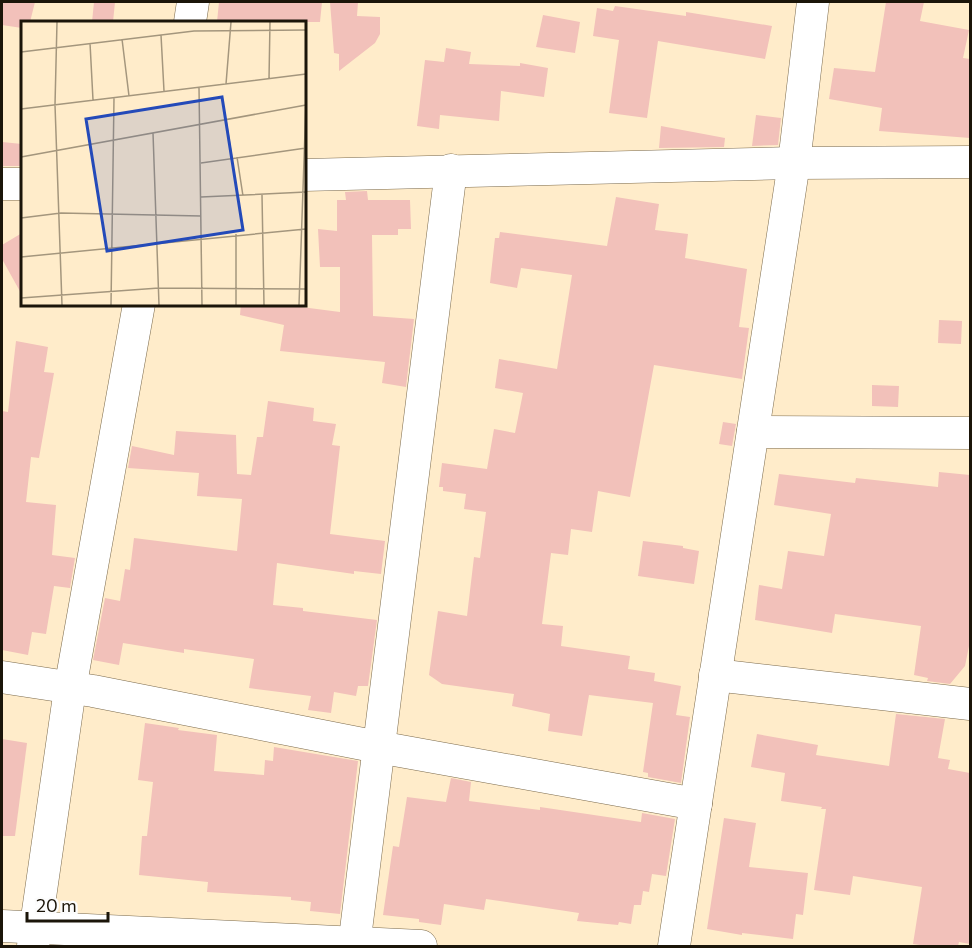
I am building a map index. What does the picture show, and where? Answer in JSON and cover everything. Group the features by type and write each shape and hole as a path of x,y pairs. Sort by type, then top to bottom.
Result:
{"street":[{"path":"190,21 194,2"},
{"path":"674,946 794,163 813,2"},
{"path":"306,175 794,163 970,162"},
{"path":"354,945 451,170"},
{"path":"2,184 21,184"},
{"path":"34,938 70,689 139,306"},
{"path":"753,432 970,433"},
{"path":"715,675 970,704"},
{"path":"2,676 696,804"},
{"path":"2,926 34,938 421,946"}],"building":[{"path":"2,2 35,2 30,21 21,21 21,28 2,25"},
{"path":"94,2 115,2 113,21 92,21"},
{"path":"219,2 322,2 320,22 217,21"},
{"path":"330,2 358,2 357,16 380,17 380,34 375,43 339,71 339,54 334,53"},
{"path":"886,2 924,2 920,21 969,30 963,58 970,59 970,138 879,131 882,108 829,99 834,68 875,72"},
{"path":"615,6 686,16 686,12 772,26 765,59 658,41 647,118 609,113 619,40 593,36 597,8 613,11"},
{"path":"543,15 580,22 575,53 536,47"},
{"path":"446,48 471,52 469,64 520,66 520,63 548,68 544,97 501,91 499,121 440,115 439,129 417,126 425,60 444,62"},
{"path":"756,115 781,118 778,145 752,146"},
{"path":"661,126 725,138 724,147 659,148"},
{"path":"2,142 21,144 21,166 2,166"},
{"path":"367,191 368,200 410,200 411,229 398,229 398,235 372,235 373,316 414,319 406,387 382,383 385,362 280,351 284,325 240,315 241,306 294,306 340,312 340,267 320,267 318,229 337,231 337,200 346,200 345,192"},
{"path":"616,197 659,204 655,230 688,234 685,258 747,269 739,327 749,328 742,379 654,365 630,497 598,491 592,532 571,529 568,555 551,553 542,624 563,626 561,646 630,656 628,669 655,673 654,681 681,686 676,715 690,717 681,783 648,777 648,773 643,772 653,703 589,695 582,736 548,731 550,714 512,706 514,694 442,684 429,675 438,611 467,616 474,557 480,558 486,512 464,509 466,494 443,491 443,487 439,487 442,463 487,469 494,429 515,433 523,393 495,388 499,359 557,369 572,275 521,268 517,288 490,283 495,238 499,238 500,232 607,246"},
{"path":"21,234 21,293 2,259 2,245"},
{"path":"939,320 962,321 961,344 938,343"},
{"path":"16,341 48,347 44,372 54,373 39,458 31,457 26,502 56,505 52,555 75,558 70,588 54,586 46,634 32,632 28,655 2,650 2,411 8,412"},
{"path":"872,385 899,386 898,407 872,406"},
{"path":"268,401 314,408 313,421 336,424 332,445 340,446 330,534 385,541 381,574 354,571 354,574 277,563 273,605 377,620 368,686 358,686 356,696 334,692 331,713 308,710 311,696 249,688 254,659 184,649 184,653 123,643 119,665 93,660 105,598 120,601 125,569 130,570 134,538 237,551 242,499 197,496 199,473 128,468 132,446 174,455 176,431 236,435 237,474 251,475 257,437 263,437"},
{"path":"723,422 736,424 732,446 719,444"},
{"path":"939,472 970,475 970,641 965,666 950,684 927,681 928,678 914,675 921,626 835,614 832,633 755,620 759,585 782,589 788,551 824,556 831,514 774,505 779,474 855,483 856,478 938,487"},
{"path":"643,541 683,546 683,548 699,551 694,584 638,576"},
{"path":"896,714 945,719 938,758 950,760 948,769 970,773 970,944 959,942 958,946 927,946 913,944 922,887 853,876 850,895 814,890 826,809 781,801 785,773 751,767 757,734 818,745 816,755 889,766"},
{"path":"145,723 217,735 214,771 264,775 265,760 273,761 274,747 358,761 340,914 310,911 311,902 291,900 291,897 207,892 208,882 139,875 142,836 147,836 153,782 138,780"},
{"path":"2,739 27,743 15,836 2,836"},
{"path":"451,778 471,782 469,801 540,810 540,807 641,822 642,813 675,819 666,876 652,874 649,892 643,891 641,905 634,905 631,924 577,921 579,913 486,899 484,910 444,904 441,925 419,922 419,919 383,915 393,846 399,847 407,797 446,802"},
{"path":"724,818 756,823 749,867 808,873 803,915 796,914 793,939 742,933 742,935 707,929"}]}
